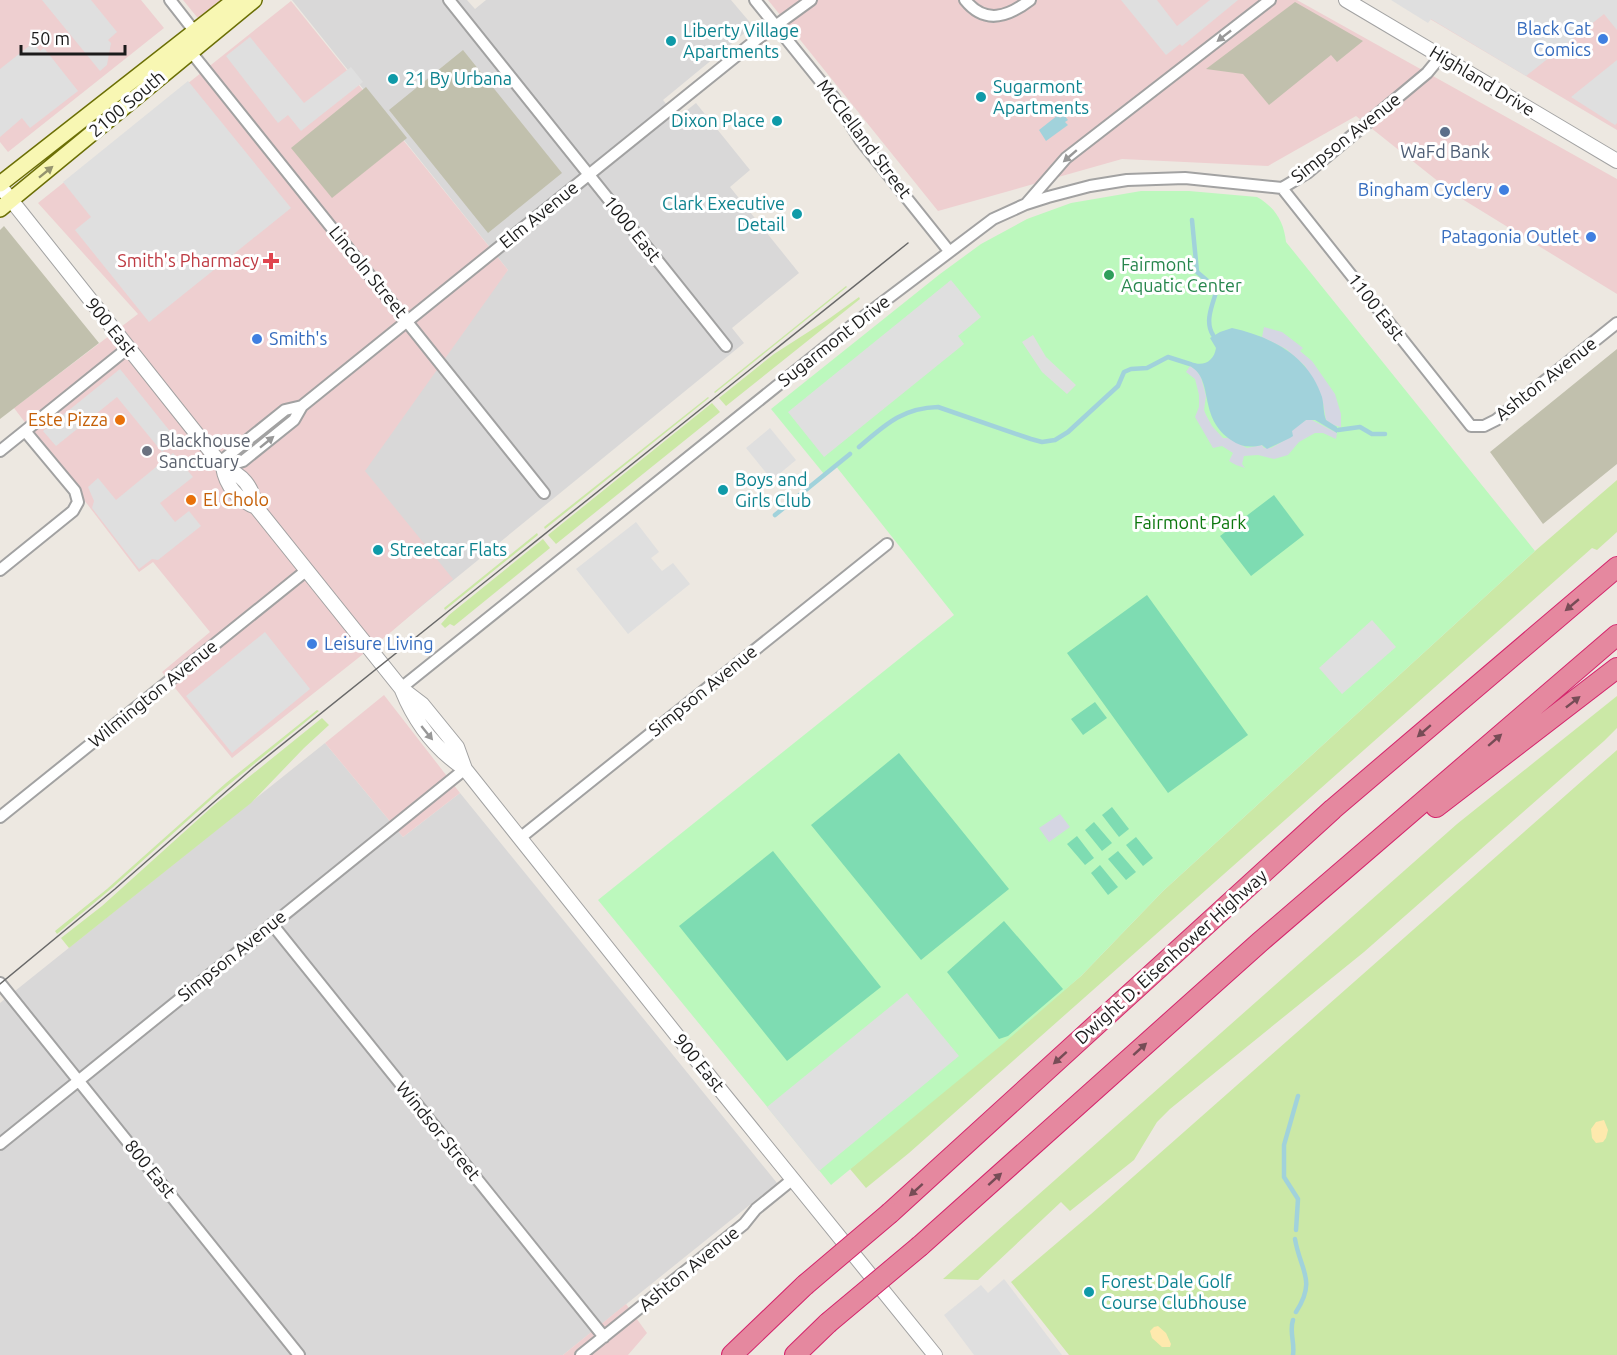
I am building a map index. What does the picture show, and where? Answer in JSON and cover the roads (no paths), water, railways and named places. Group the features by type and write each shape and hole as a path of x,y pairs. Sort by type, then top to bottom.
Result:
{"highway":[{"name":"Dwight D. Eisenhower Highway","path":"732,1355 805,1285 890,1214 1333,809 1617,567"},
{"path":"800,1351 828,1323 920,1246 1260,942 1617,635"},
{"path":"1260,942 1617,668"},
{"path":"717,1355 780,1308"}],"main road":[{"name":"2100 South","path":"0,185 235,0"},
{"name":"2100 South","path":"5,204 254,0"},
{"path":"191,52 192,43 208,27 212,18"}],"street":[{"path":"170,0 195,32"},
{"name":"1000 East","path":"449,0 726,346"},
{"name":"McClelland Street","path":"755,0 834,98 861,141 949,250"},
{"path":"775,25 811,0"},
{"path":"965,0 975,10 997,16 1013,12 1030,0"},
{"name":"Sugarmont Drive","path":"401,688 949,250 993,219 1026,204 1066,158 1270,0"},
{"name":"Highland Drive","path":"1346,0 1615,157"},
{"name":"Elm Avenue","path":"221,464 285,410 302,406 775,25"},
{"name":"Lincoln Street","path":"191,52 544,493"},
{"name":"Simpson Avenue","path":"1026,204 1090,186 1147,178 1203,180 1282,188 1307,173 1324,159 1427,73 1441,56"},
{"name":"900 East","path":"0,185 5,204 129,348 221,464 237,472 254,493 256,507 401,688 412,714 446,757 465,769 935,1355"},
{"name":"1100 East","path":"1282,188 1471,426"},
{"name":"Ashton Avenue","path":"1471,426 1484,426 1496,420 1617,323"},
{"path":"0,451 129,348"},
{"path":"0,570 74,511 78,502 75,492 26,431"},
{"name":"Simpson Avenue","path":"520,838 887,544"},
{"name":"Wilmington Avenue","path":"0,817 307,570"},
{"name":"Simpson Avenue","path":"0,1144 465,769"},
{"name":"Windsor Street","path":"272,924 604,1337"},
{"name":"800 East","path":"0,983 299,1355"},
{"name":"Ashton Avenue","path":"581,1355 744,1224 756,1209 793,1179"}],"water":[{"path":"1058,115 1060,118 1064,115 1068,120 1065,122 1068,125 1046,141 1039,130"},
{"path":"1232,328 1275,343 1287,350 1308,370 1322,397 1326,420 1337,427 1337,433 1315,420 1306,420 1292,431 1293,436 1267,449 1262,445 1250,447 1238,444 1221,431 1214,421 1202,380 1198,372 1190,366 1191,362 1200,364 1208,362 1216,348 1210,338"}],"waterway":[{"path":"1192,220 1197,272 1217,289 1209,318 1213,335"},
{"path":"859,447 904,414 938,407 1031,439 1042,442 1055,440 1068,432 1118,386 1124,372 1147,368 1168,357 1190,364"},
{"path":"1338,430 1360,427 1372,434 1385,434"},
{"path":"775,515 850,454"},
{"path":"1296,1230 1298,1199 1284,1177 1284,1145 1298,1096"},
{"path":"1295,1239 1306,1283 1302,1301 1296,1312"},
{"path":"1293,1320 1293,1355"}],"tram line":[{"path":"0,984 115,889 254,767 908,243"}],"place":[{"name":"Black Cat Comics","path":"1603,39"},
{"name":"Liberty Village Apartments","path":"671,41"},
{"name":"21 By Urbana","path":"393,79"},
{"name":"Sugarmont Apartments","path":"981,97"},
{"name":"Dixon Place","path":"777,121"},
{"name":"WaFd Bank","path":"1445,132"},
{"name":"Bingham Cyclery","path":"1504,190"},
{"name":"Clark Executive Detail","path":"797,214"},
{"name":"Patagonia Outlet","path":"1591,237"},
{"name":"Smith's Pharmacy","path":"271,261"},
{"name":"Fairmont Aquatic Center","path":"1109,275"},
{"name":"Smith's","path":"257,339"},
{"name":"Este Pizza","path":"120,420"},
{"name":"Blackhouse Sanctuary","path":"147,451"},
{"name":"Boys and Girls Club","path":"723,490"},
{"name":"El Cholo","path":"191,500"},
{"name":"Streetcar Flats","path":"378,550"},
{"name":"Leisure Living","path":"312,644"},
{"name":"Forest Dale Golf Course Clubhouse","path":"1089,1292"}],"park label":[{"name":"Fairmont Park","path":"1190,523"}]}
